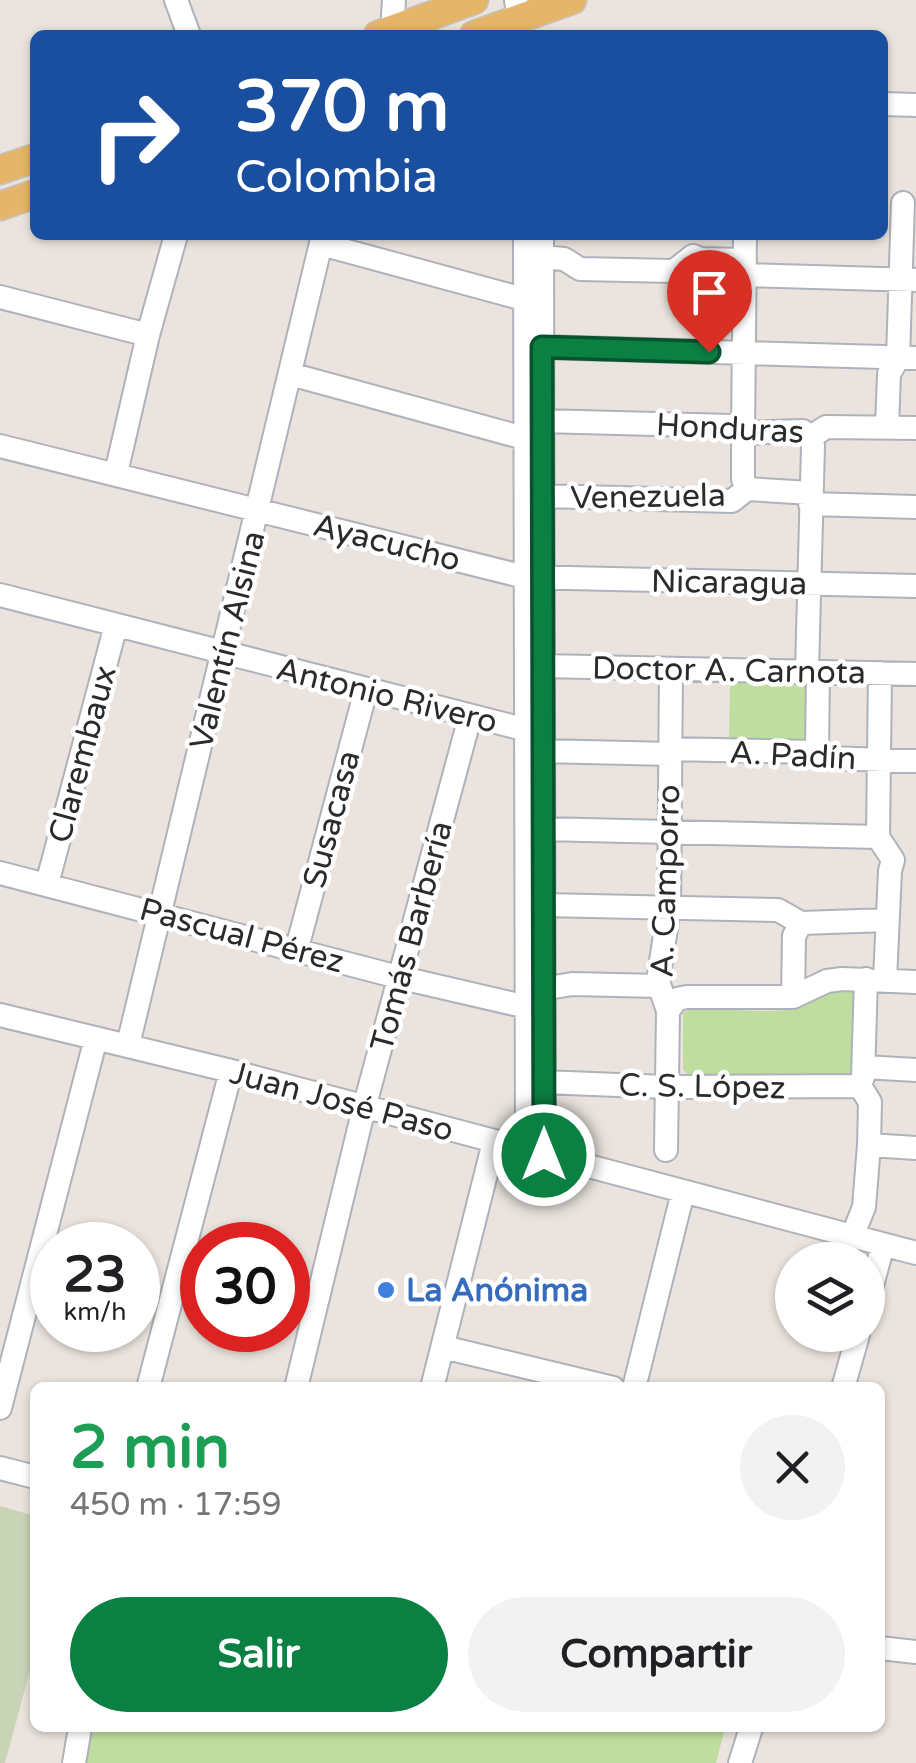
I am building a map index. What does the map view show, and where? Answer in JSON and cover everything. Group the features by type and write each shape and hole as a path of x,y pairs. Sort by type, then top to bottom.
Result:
{"main road":[{"path":"391,30 474,0"},
{"path":"489,30 572,0"},
{"path":"0,170 30,160"},
{"path":"0,206 30,196"}],"street":[{"path":"176,0 187,30"},
{"path":"386,30 394,0"},
{"path":"888,104 916,104"},
{"path":"886,427 888,374 907,358 908,280 900,203"},
{"path":"116,474 175,240"},
{"path":"322,240 534,302"},
{"name":"Valentín Alsina","path":"128,1046 322,240"},
{"path":"526,240 542,347 542,496 534,578 538,739 535,1152"},
{"path":"745,240 743,479 747,489"},
{"path":"535,1152 544,1082 538,1003 544,905 538,739 543,666 524,438 542,246 580,269 674,271 692,245 702,259 744,267 908,280"},
{"path":"0,297 148,335"},
{"path":"542,347 907,358"},
{"path":"290,374 524,438"},
{"name":"Honduras","path":"542,421 731,426 743,433 803,431 810,437 826,427 916,428"},
{"path":"810,437 816,752"},
{"name":"Ayacucho","path":"0,446 534,578"},
{"name":"Venezuela","path":"542,496 732,501 747,489 916,507"},
{"name":"Nicaragua","path":"534,578 916,586"},
{"name":"Antonio Rivero","path":"1,601 116,625 470,717 538,739"},
{"name":"Clarembaux","path":"47,884 116,625"},
{"name":"Doctor A. Carnota","path":"543,666 916,674"},
{"name":"A. Camporro","path":"666,1150 668,1011 658,986 669,909 671,670"},
{"path":"878,837 880,673"},
{"name":"Susacasa","path":"297,948 366,690"},
{"name":"Tomás Barbería","path":"297,1382 364,1108 470,717"},
{"name":"A. Padín","path":"538,739 670,752 816,752 827,758 916,761"},
{"path":"543,829 878,837 905,857 890,871 888,920 875,980 862,1077 870,1102 864,1207 852,1237"},
{"name":"Pascual Pérez","path":"0,872 402,978 538,1003 572,984 658,986"},
{"path":"544,905 778,910 801,923 888,920"},
{"path":"793,997 794,936 801,923"},
{"path":"668,1011 677,999 687,997 793,997 827,981 916,982"},
{"name":"Juan José Paso","path":"0,1014 871,1242"},
{"path":"0,1408 96,1038"},
{"name":"C. S. López","path":"544,1082 667,1088 862,1077 916,1070"},
{"path":"150,1382 231,1072"},
{"path":"433,1382 494,1142"},
{"path":"869,1146 916,1148"},
{"path":"636,1382 683,1192"},
{"name":"Juan José Paso","path":"885,1245 916,1252"},
{"path":"442,1347 589,1382"},
{"path":"845,1382 853,1352"},
{"path":"0,1468 30,1476"},
{"path":"885,1649 916,1652"},
{"path":"74,1763 79,1732"},
{"path":"740,1763 749,1732"}],"green space":[{"path":"730,676 808,677 807,745 729,744"},
{"path":"846,989 857,991 857,1070 850,1076 694,1079 683,1070 683,1013 693,1007 784,1010"},
{"path":"0,1506 30,1515 30,1670 5,1763 0,1763"},
{"path":"92,1732 724,1732 716,1763 86,1763"}],"place":[{"name":"La Anónima","path":"386,1290"}],"route":[{"path":"544,1155 542,347 709,352"}]}
